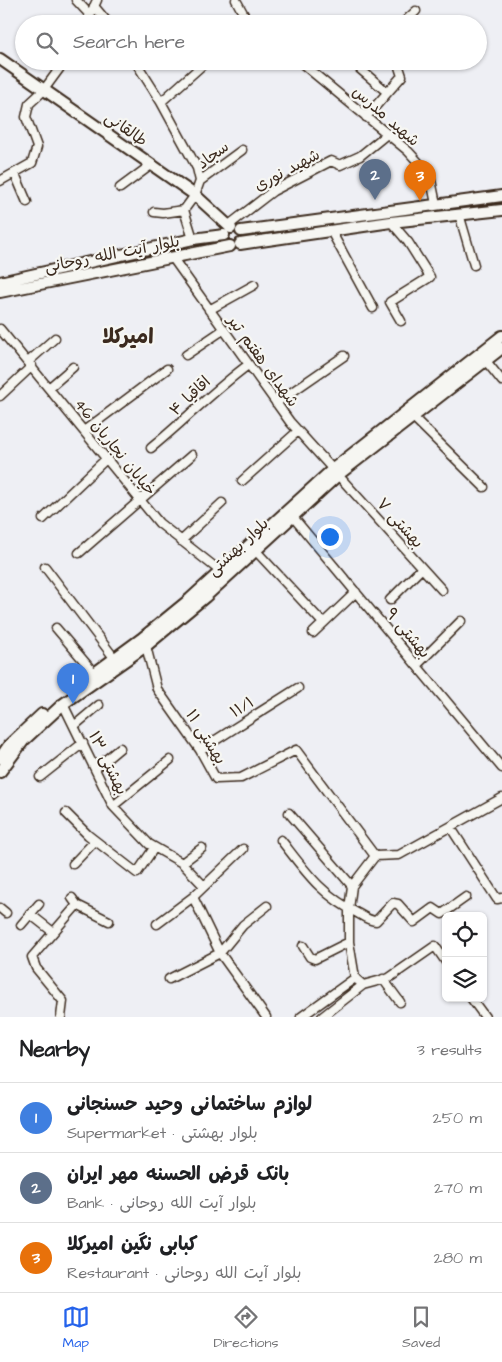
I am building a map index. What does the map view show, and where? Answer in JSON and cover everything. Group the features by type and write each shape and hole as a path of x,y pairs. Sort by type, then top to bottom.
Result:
{"main road":[{"name":"طالقانی","path":"0,59 43,91 195,195 231,230 225,242 235,245"},
{"name":"بلوار آیت الله روحانی","path":"0,282 231,230 502,196"},
{"name":"بلوار آیت الله روحانی","path":"0,292 235,245 391,222 502,210"},
{"path":"231,230 243,238 235,245"},
{"name":"بلوار بهشتی","path":"0,758 9,745 61,697 115,659 190,599 256,551 335,472 412,417 502,336"},
{"name":"بلوار بهشتی","path":"0,772 24,740 64,704 146,646 335,472 438,392 486,361 502,348"}],"street":[{"path":"76,0 90,15 95,3"},
{"path":"236,0 244,15"},
{"path":"95,3 104,15"},
{"path":"412,15 416,11"},
{"path":"0,181 32,163 37,147 26,117 29,104 43,91 58,70"},
{"path":"141,70 161,102 196,168 200,181 195,195 184,210 163,213 154,212"},
{"path":"161,102 197,70"},
{"name":"شهید مدرس","path":"310,70 408,152 430,175 436,204"},
{"path":"360,70 387,92"},
{"path":"366,117 402,76 400,70"},
{"name":"شهید نوری","path":"231,230 273,190 331,161 340,165 360,156 387,134"},
{"name":"سجاد","path":"200,181 242,150"},
{"path":"120,188 151,165"},
{"path":"15,174 27,202"},
{"path":"184,210 193,240"},
{"path":"459,214 474,265"},
{"path":"391,222 408,242 430,277 390,302 401,321"},
{"path":"331,231 373,308"},
{"name":"شهدای هفتم تیر","path":"172,257 276,402 298,431 335,472"},
{"path":"210,310 254,285"},
{"name":"خیابان نجاریان 46","path":"0,329 50,387 105,460 159,523 223,574"},
{"path":"186,355 223,330"},
{"path":"0,396 55,338"},
{"path":"276,402 344,356"},
{"path":"486,361 502,380"},
{"name":"اقاقیا ۴","path":"151,448 248,365"},
{"path":"50,387 73,367"},
{"path":"84,431 167,370"},
{"path":"412,417 484,487"},
{"path":"242,481 298,431"},
{"path":"79,553 192,455"},
{"path":"43,519 105,460"},
{"name":"بهشتی ۷","path":"335,472 442,590"},
{"path":"182,541 222,503"},
{"name":"بهشتی ۹","path":"293,516 502,768"},
{"path":"256,551 323,623"},
{"path":"45,567 115,659"},
{"path":"390,600 422,568"},
{"path":"313,633 356,592"},
{"path":"417,665 461,620"},
{"path":"56,628 94,674"},
{"name":"بهشتی ۱۱","path":"146,646 157,689 200,750 216,779 241,778 296,750 375,856"},
{"name":"۱۱/۱","path":"200,750 298,688"},
{"name":"بهشتی ۱۳","path":"64,704 113,806 154,848 182,863 204,886"},
{"path":"74,726 99,705"},
{"path":"40,777 83,743"},
{"path":"96,768 120,748"},
{"path":"113,806 170,760"},
{"path":"363,985 355,978 349,942 349,910 352,886 375,856 399,855 451,828 502,798"},
{"path":"66,813 95,841 137,873 154,848"},
{"path":"289,813 352,886"},
{"path":"451,828 501,901"},
{"path":"281,840 322,891 349,910 376,921 395,902 414,922 433,908 442,914 466,896"},
{"path":"73,864 95,841"},
{"path":"182,863 202,848"},
{"path":"158,924 193,898 243,848"},
{"path":"72,898 77,905 109,921"},
{"path":"193,898 220,953 266,1017"},
{"path":"21,925 39,904"},
{"path":"61,1017 62,1001 36,968 32,957 77,905"},
{"path":"169,978 220,953 243,925 267,906"},
{"path":"30,914 53,932"},
{"path":"304,946 310,957 315,959 349,942"},
{"path":"322,1017 363,985 389,978 435,946 443,957"},
{"path":"301,1017 355,978"},
{"path":"383,979 400,1002"},
{"path":"474,1002 485,1017"}],"place":[{"name":"بانک قرض الحسنه مهر ایران","path":"375,200"},
{"name":"کبابی نگین امیرکلا","path":"420,201"},
{"name":"لوازم ساختمانی وحید حسنجانی","path":"73,704"}],"district":[{"name":"امیرکلا","path":"128,336"}]}
